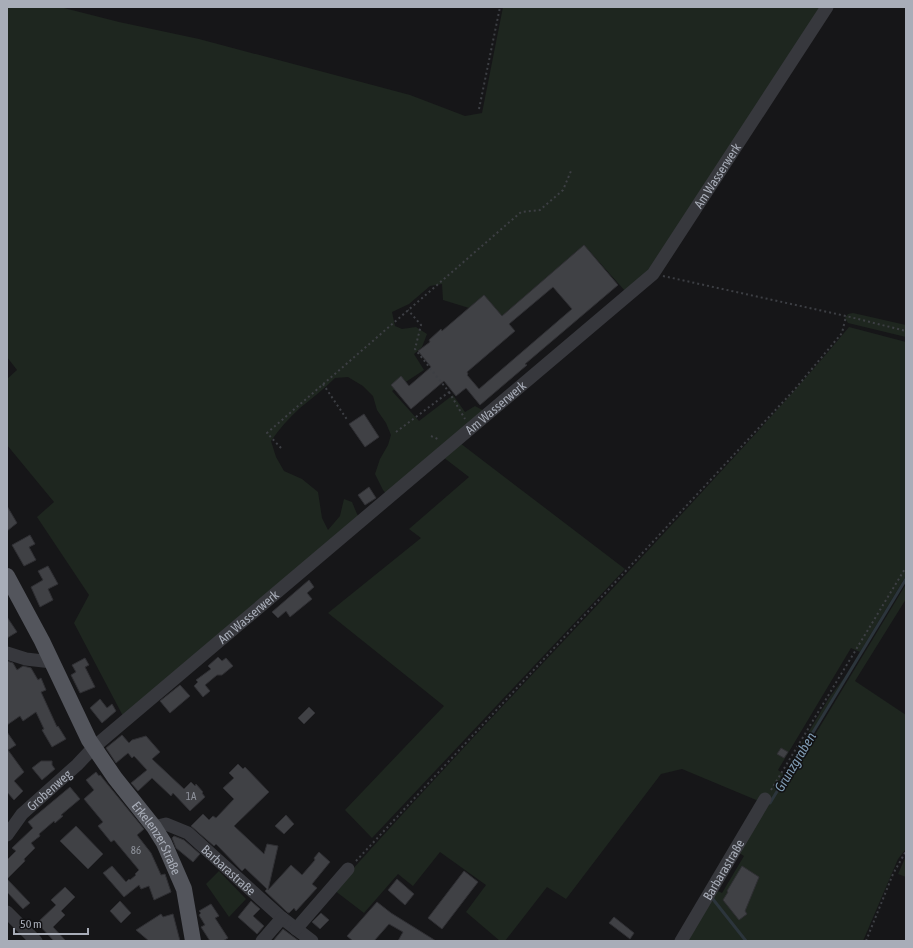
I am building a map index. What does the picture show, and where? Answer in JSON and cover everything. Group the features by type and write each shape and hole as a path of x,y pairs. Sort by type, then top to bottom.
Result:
{"main road":[{"name":"Erkelenzer Straße","path":"7,576 52,662 89,740 114,778 154,827 164,843 184,889 193,941"}],"street":[{"name":"Am Wasserwerk","path":"94,747 653,274 826,7"},
{"path":"7,653 26,659 52,662"},
{"name":"Grobenweg","path":"7,835 22,814 77,765 94,747"},
{"name":"Barbarastraße","path":"681,941 765,799"},
{"name":"Barbarastraße","path":"154,827 166,824 188,833 282,918 312,941"},
{"path":"296,930 348,869"},
{"path":"7,912 36,941"},
{"path":"262,941 282,918"}],"path":[{"path":"479,109 500,7"},
{"path":"282,448 267,433 521,212 540,210 562,190 571,171"},
{"path":"653,274 846,316 906,331"},
{"path":"408,310 421,325 415,349 449,392 471,428"},
{"path":"348,869 795,389 842,333 846,316"},
{"path":"323,384 348,421"},
{"path":"396,432 449,392"},
{"path":"765,799 906,567"},
{"path":"866,941 893,874 906,851"}],"shaded area":[{"path":"7,7 60,7 119,22 199,39 410,95 465,116 482,113 503,7 821,7 652,268 626,292 584,245 502,316 484,295 469,308 443,300 442,284 430,286 409,304 392,312 395,326 402,329 416,327 427,334 422,347 414,354 424,370 392,391 419,421 453,395 465,412 475,406 486,412 387,495 375,474 391,435 386,423 377,410 373,396 363,386 348,377 335,378 300,408 271,441 276,457 284,471 302,479 318,492 322,518 328,530 340,516 344,499 352,502 359,517 123,716 74,623 89,595 37,517 54,502 7,445 7,379 17,370 7,357"},
{"path":"853,313 906,325 906,337 848,323 845,318 848,314"},
{"path":"849,327 906,342 906,576 860,652 851,648 778,770 789,778 906,584 906,599 855,681 906,715 906,849 898,859 863,941 685,941 716,890 722,893 744,856 736,851 761,802 682,769 661,774 566,899 547,887 505,941 500,941 466,912 486,885 440,852 413,886 398,874 364,913 334,890 667,531 800,385"},
{"path":"460,443 625,569 372,838 345,810 444,706 328,613 421,538 409,529 469,477 443,457"},
{"path":"844,678 792,766 790,763 829,698"},
{"path":"906,856 906,877 898,874"},
{"path":"219,871 246,899 229,917 206,884"}],"building":[{"path":"584,245 618,285 525,364 527,365 480,405 466,388 456,396 444,381 411,409 391,385 401,376 409,386 431,367 418,351 430,342 429,340 441,329 442,331 484,295 502,316","holes":["553,287 572,309 479,389 467,375 467,372 515,331 509,324"]},
{"path":"364,414 379,437 365,447 349,424"},
{"path":"369,487 376,498 365,505 358,495"},
{"path":"7,506 17,523 7,531"},
{"path":"30,535 35,544 29,547 36,560 24,566 12,545"},
{"path":"48,566 58,584 48,589 53,600 40,607 31,587 43,580 38,571"},
{"path":"309,580 314,587 307,593 312,599 290,617 286,611 278,618 272,612"},
{"path":"7,617 17,632 7,638"},
{"path":"218,657 222,661 226,658 233,666 222,675 217,675 205,685 210,691 203,697 194,686 198,682 196,680 211,669 208,666"},
{"path":"85,658 89,665 85,667 95,687 80,693 71,675 76,672 72,665"},
{"path":"7,661 13,663 17,670 23,666 31,668 38,680 41,678 46,690 41,692 57,727 58,726 66,739 52,747 42,730 44,729 36,712 23,721 20,716 7,725"},
{"path":"180,685 190,696 170,713 160,701"},
{"path":"100,699 107,708 112,704 116,711 102,723 90,708"},
{"path":"309,707 315,713 304,724 298,718"},
{"path":"7,732 16,745 8,750 24,772 14,781 23,791 14,800 7,792"},
{"path":"122,735 129,743 132,740 146,736 160,752 152,759 184,789 191,782 195,786 196,784 203,792 202,793 205,797 190,811 173,793 171,796 152,778 138,791 131,783 147,770 134,756 132,758 128,753 116,763 106,748"},
{"path":"781,748 788,752 784,758 777,754"},
{"path":"41,761 52,761 52,765 55,769 42,780 32,768"},
{"path":"238,764 243,769 245,767 269,792 234,826 264,854 267,844 278,846 268,890 291,865 302,875 315,860 314,858 319,852 330,862 312,884 317,888 296,911 294,908 289,913 287,912 265,891 267,889 245,868 242,871 216,844 214,846 191,826 203,814 209,820 213,816 216,818 234,799 223,788 234,778 229,773"},
{"path":"96,772 144,829 137,835 151,853 161,875 165,874 171,892 154,900 149,886 141,889 139,885 124,897 103,873 112,866 126,882 136,875 135,874 139,870 114,840 111,842 98,826 103,822 84,799 94,790 86,780"},
{"path":"70,787 80,799 61,815 63,816 55,823 54,821 39,834 40,836 31,843 35,848 24,859 25,861 7,879 7,860 16,851 12,848 33,828 28,822"},
{"path":"286,815 294,824 284,834 275,826"},
{"path":"76,826 103,854 88,869 60,841"},
{"path":"174,836 184,840 200,854 193,862 176,848 172,838"},
{"path":"742,866 759,877 745,911 747,914 739,920 723,900"},
{"path":"464,871 478,882 442,929 428,918"},
{"path":"7,879 30,903 23,909 7,892"},
{"path":"397,879 414,894 405,905 388,890"},
{"path":"65,887 75,897 61,911 65,915 53,927 66,941 54,941 37,923 56,905 51,900"},
{"path":"120,901 131,913 121,923 110,911"},
{"path":"251,901 260,909 253,916 264,926 257,934 238,917"},
{"path":"377,902 391,913 436,941 398,941 403,932 389,924 374,941 353,941 347,936"},
{"path":"211,904 219,916 215,918 228,938 223,941 210,941 201,927 205,925 199,915 201,913 199,911"},
{"path":"321,913 329,920 320,929 312,922"},
{"path":"161,914 163,917 173,914 180,941 149,941 136,930"},
{"path":"614,917 634,933 630,939 609,923"},
{"path":"283,929 299,941 273,941"}],"waterway":[{"name":"Grunzgraben","path":"770,803 906,579"},
{"name":"Grunzgraben","path":"713,897 712,898 746,941"}]}
